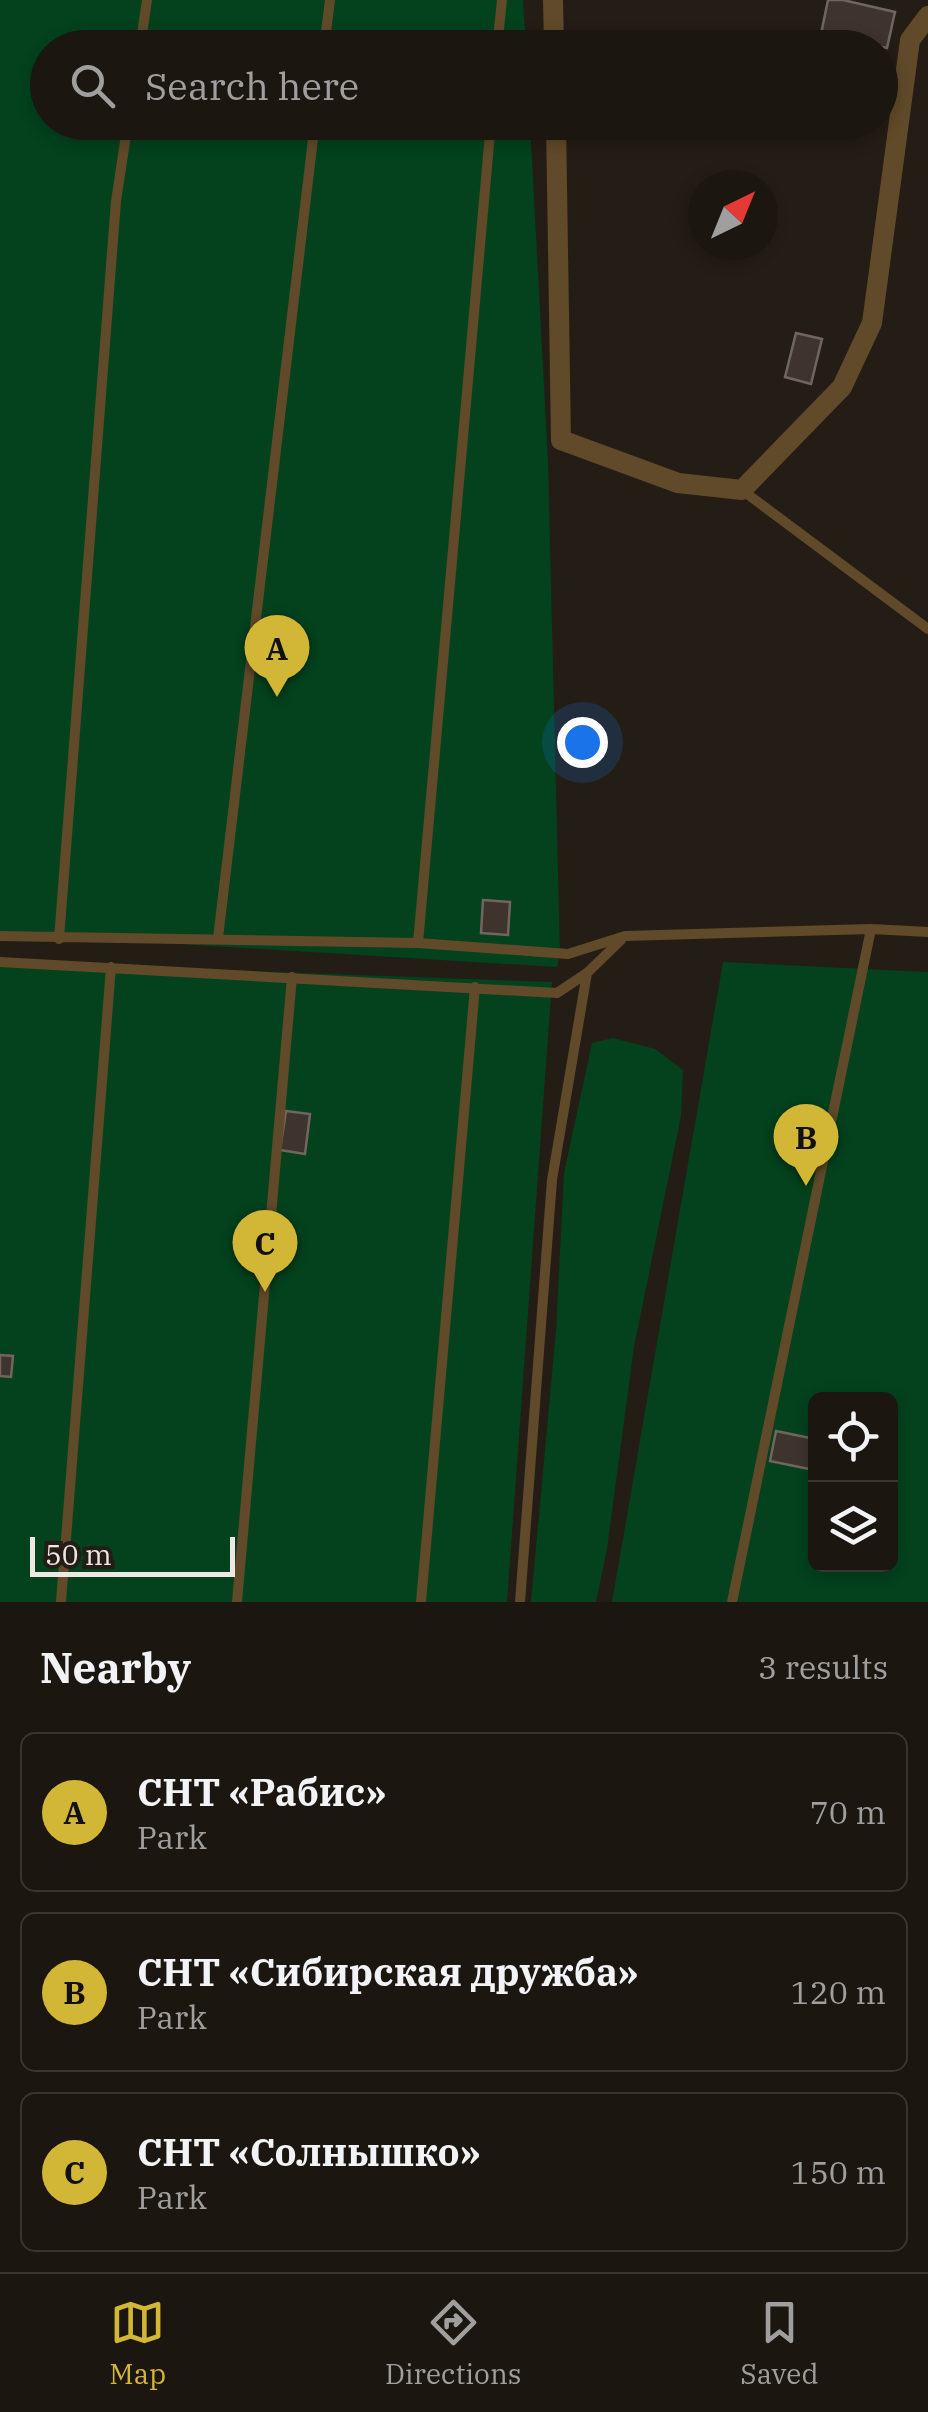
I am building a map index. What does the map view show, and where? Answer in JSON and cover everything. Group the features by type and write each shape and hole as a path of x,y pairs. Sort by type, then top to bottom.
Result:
{"street":[{"path":"554,0 554,30"},
{"path":"898,129 910,40 928,16"},
{"path":"556,140 561,440 678,483 742,490 842,387 872,323 897,140"}],"lane":[{"path":"143,30 147,0"},
{"path":"326,30 330,0"},
{"path":"500,30 502,0"},
{"path":"58,938 116,201 125,140"},
{"path":"218,938 313,140"},
{"path":"418,944 489,140"},
{"path":"742,490 928,629"},
{"path":"0,936 418,944 568,954 625,936 870,929 928,932"},
{"path":"732,1602 870,929"},
{"path":"0,962 557,993 588,973 625,936"},
{"path":"61,1602 111,967"},
{"path":"520,1602 552,1180 588,973"},
{"path":"237,1602 292,977"},
{"path":"421,1602 475,987"}],"green space":[{"path":"0,0 523,0 525,30 30,30 30,140 531,140 548,461 560,954 557,967 0,933"},
{"path":"0,962 552,982 507,1602 0,1602"},
{"path":"723,962 928,972 928,1602 612,1602"},
{"path":"613,1038 655,1049 683,1070 681,1116 634,1347 607,1549 596,1602 531,1602 556,1330 564,1173 592,1043"}],"building":[{"path":"828,0 895,12 891,30 822,30"},
{"path":"796,333 822,339 811,384 785,377"},
{"path":"483,900 510,902 508,935 481,933"},
{"path":"286,1111 310,1114 305,1154 280,1150"},
{"path":"0,1355 13,1356 11,1377 0,1376"},
{"path":"776,1431 808,1438 808,1469 770,1461"}],"place":[{"name":"СНТ «Рабис»","path":"277,697"},
{"name":"СНТ «Сибирская дружба»","path":"806,1186"},
{"name":"СНТ «Солнышко»","path":"265,1292"}]}
